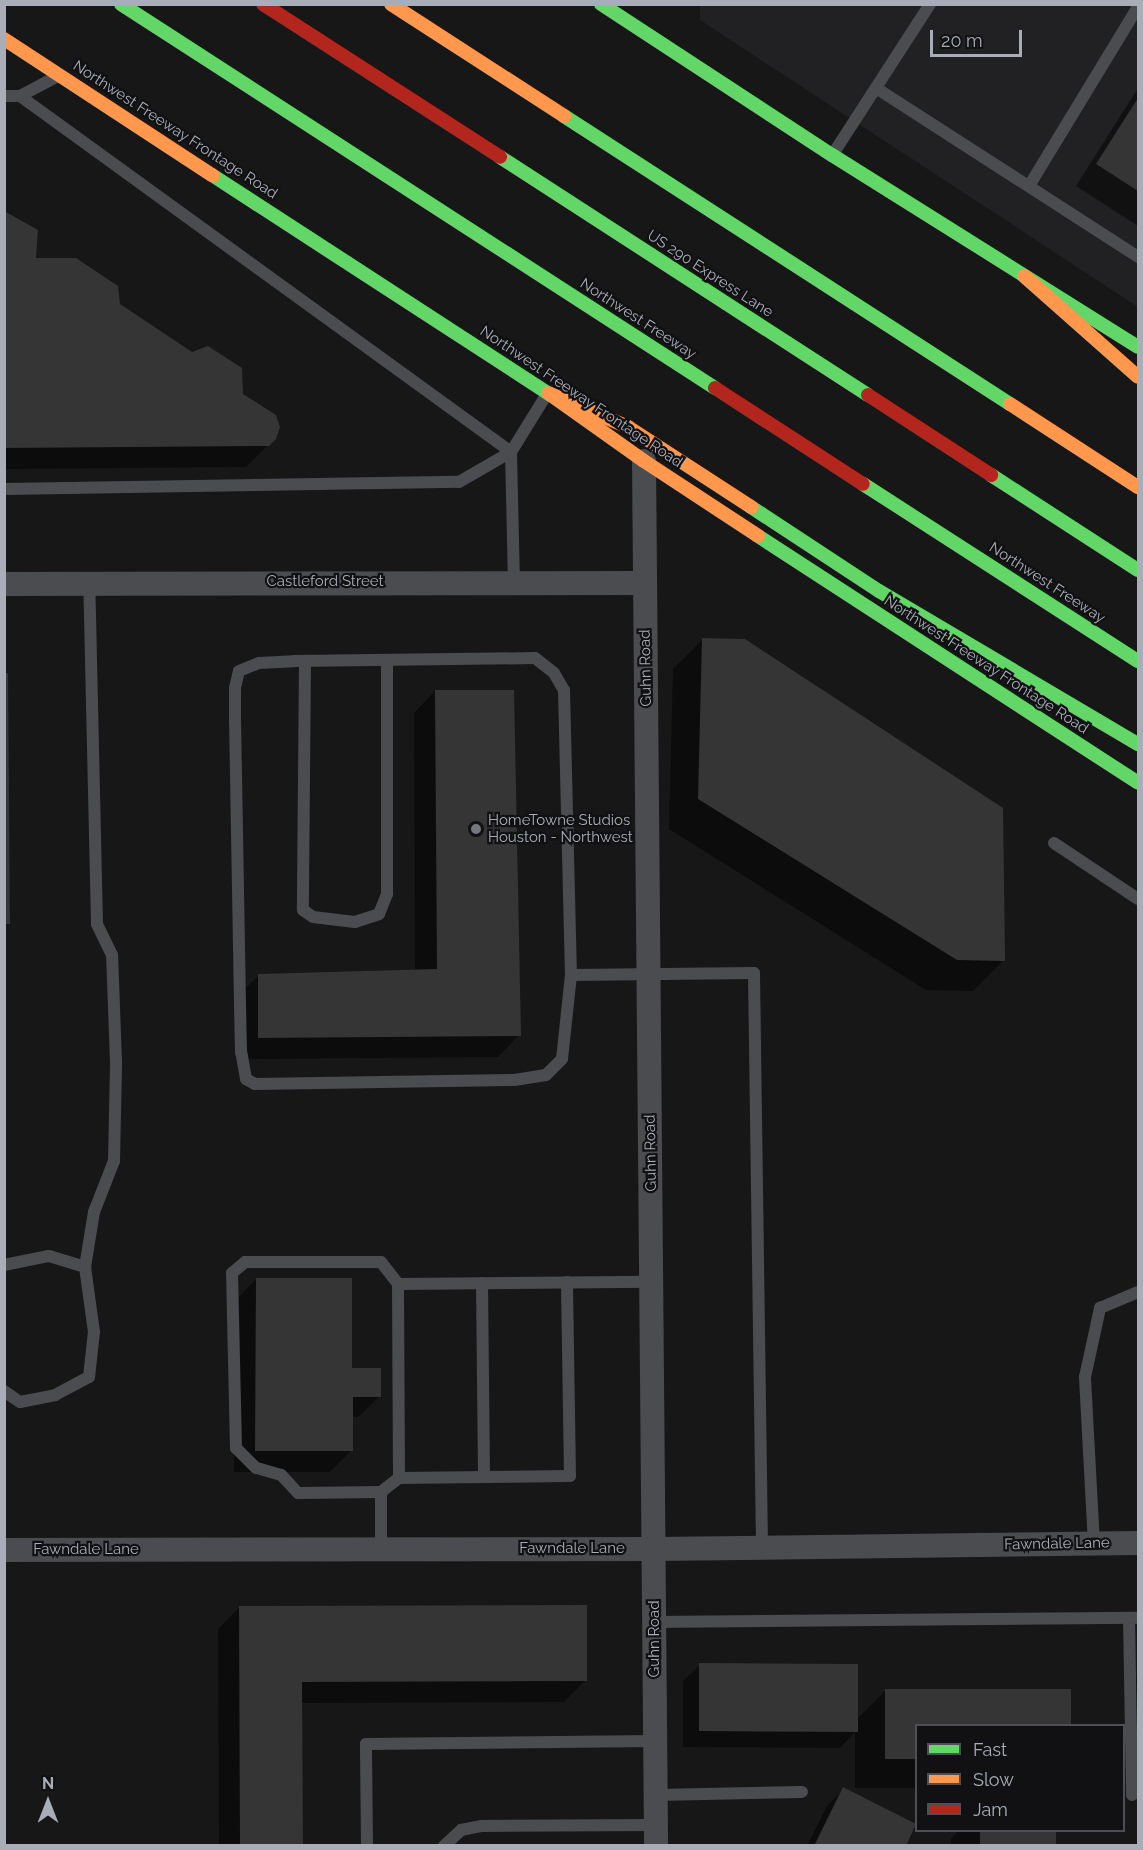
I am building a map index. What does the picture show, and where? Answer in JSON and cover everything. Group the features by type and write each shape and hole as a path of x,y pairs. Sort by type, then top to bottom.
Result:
{"main road":[{"name":"Northwest Freeway","path":"121,4 1138,661"},
{"name":"US 290 Express Lane","path":"263,4 1138,570"},
{"path":"391,4 1138,488"},
{"path":"601,4 832,155 1138,347"},
{"path":"650,15 650,36"},
{"name":"Northwest Freeway Frontage Road","path":"4,39 548,393 644,461 1138,783"},
{"path":"1024,276 1138,377"},
{"path":"548,393 628,427 879,591 1138,744"}],"street":[{"name":"Guhn Road","path":"644,461 656,1835"},
{"name":"Castleford Street","path":"4,584 514,581 645,583"},
{"name":"Fawndale Lane","path":"4,1550 654,1549 1138,1543"}],"lane":[{"path":"832,155 930,4"},
{"path":"1029,186 1138,7"},
{"path":"4,96 20,96 60,75"},
{"path":"876,88 1138,257"},
{"path":"20,96 511,452"},
{"path":"4,489 459,482 511,452 548,393"},
{"path":"511,452 514,581"},
{"path":"4,1391 20,1402 56,1395 89,1377 94,1332 85,1267 94,1212 114,1161 116,1062 112,956 97,924 89,584"},
{"path":"535,658 554,673 564,690 571,975 562,1059 546,1075 514,1080 267,1084 255,1084 246,1079 241,1052 235,688 239,671 259,663 387,661 535,658"},
{"path":"305,661 303,910 313,917 355,922 379,914 387,894 387,661"},
{"path":"1054,843 1138,899"},
{"path":"571,975 649,976 754,973 762,1548"},
{"path":"4,1265 49,1256 85,1267"},
{"path":"399,1478 398,1284 381,1262 245,1262 232,1273 236,1448 256,1467 281,1474 298,1493 381,1492 399,1478 570,1476 567,1282"},
{"path":"398,1284 652,1282"},
{"path":"482,1283 484,1477"},
{"path":"1094,1544 1085,1377 1100,1308 1138,1292"},
{"path":"381,1492 381,1550"},
{"path":"655,1622 1134,1618 1132,1795"},
{"path":"367,1845 366,1744 656,1741"},
{"path":"656,1795 802,1792"},
{"path":"444,1845 461,1830 481,1826 656,1835"}],"shaded area":[{"path":"700,5 1138,5 1138,307 700,20"}],"building":[{"path":"1138,98 1138,191 1096,164"},
{"path":"4,211 38,230 36,258 76,258 118,286 120,304 192,352 208,346 242,368 243,394 276,415 280,427 276,439 269,446 4,448"},
{"path":"702,638 745,639 1003,808 1005,961 957,960 698,799"},
{"path":"4,673 8,673 10,924 4,924"},
{"name":"HomeTowne Studios Houston - Northwest","path":"435,690 514,690 521,1036 258,1038 258,974 437,969"},
{"path":"256,1278 352,1278 352,1368 381,1368 381,1397 353,1397 353,1451 255,1451"},
{"path":"587,1605 587,1681 302,1682 303,1846 240,1846 239,1606"},
{"path":"699,1663 858,1664 858,1732 699,1731"},
{"path":"885,1689 1071,1689 1071,1724 915,1724 915,1759 885,1759"},
{"path":"843,1787 915,1823 906,1846 814,1846"},
{"path":"980,1832 1056,1832 1056,1846 980,1846"}],"traffic: fast":[{"path":"121,4 715,388"},
{"path":"601,4 832,155 1138,347"},
{"path":"564,116 1010,404"},
{"path":"500,157 868,395"},
{"path":"212,175 551,395"},
{"path":"991,475 1138,570"},
{"path":"863,484 1138,661"},
{"path":"751,507 879,591 1138,744"},
{"path":"758,536 1138,783"}],"traffic: slow":[{"path":"391,4 564,116"},
{"path":"4,39 212,175"},
{"path":"1024,276 1138,377"},
{"path":"548,393 628,427 751,507"},
{"path":"551,395 644,461 758,536"},
{"path":"1010,404 1138,487"}],"traffic: jam":[{"path":"263,4 500,157"},
{"path":"715,388 863,484"},
{"path":"868,395 991,475"}],"place":[{"name":"HomeTowne Studios Houston - Northwest","path":"476,829"}]}
